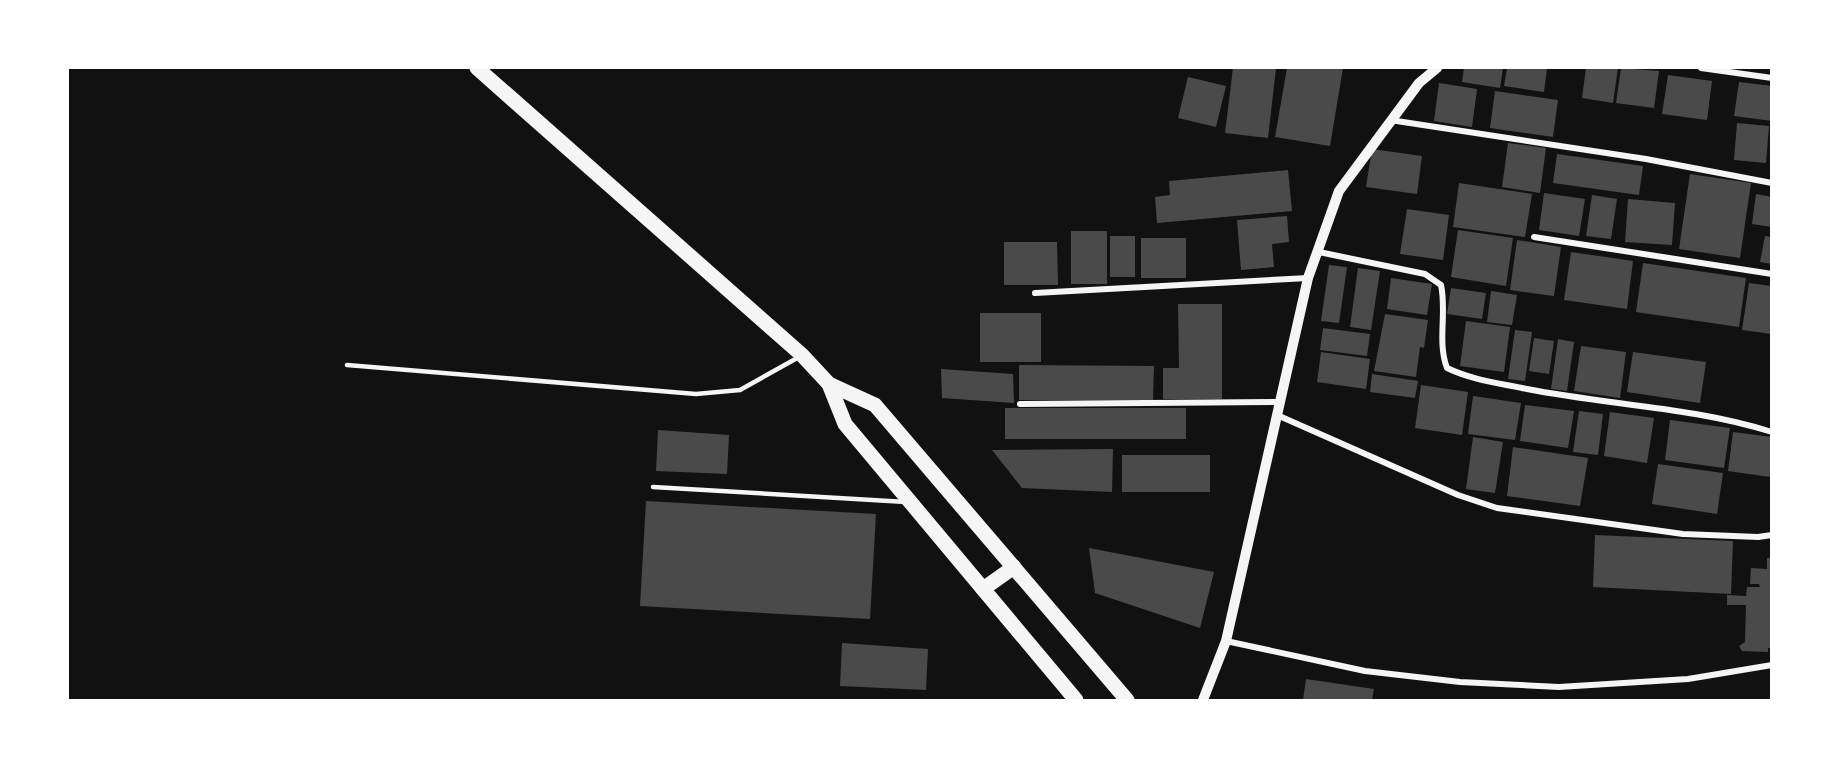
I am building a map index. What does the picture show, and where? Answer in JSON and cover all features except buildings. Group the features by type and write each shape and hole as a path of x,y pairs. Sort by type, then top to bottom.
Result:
{"main road":[{"path":"477,68 802,355 829,384 845,424 1076,700"},
{"path":"829,384 875,405 1127,700"},
{"path":"983,589 1014,567"}],"street":[{"path":"1203,700 1226,642 1308,278 1339,191 1389,120 1419,83 1437,68"},
{"path":"1701,68 1772,78"},
{"path":"1389,120 1646,159 1772,183"},
{"path":"1534,237 1772,274"},
{"path":"1319,252 1425,274 1441,285 1444,298 1442,356 1447,368 1464,376 1573,398 1718,417 1772,432"},
{"path":"1035,293 1308,278"},
{"path":"1020,404 1280,402"},
{"path":"1276,415 1458,495 1497,508 1683,534 1758,537 1772,535"},
{"path":"1226,642 1365,671 1460,682 1548,686 1688,680 1772,665"}],"lane":[{"path":"347,365 671,394 722,393 740,390 761,381 802,355"},
{"path":"653,487 912,502"}]}
